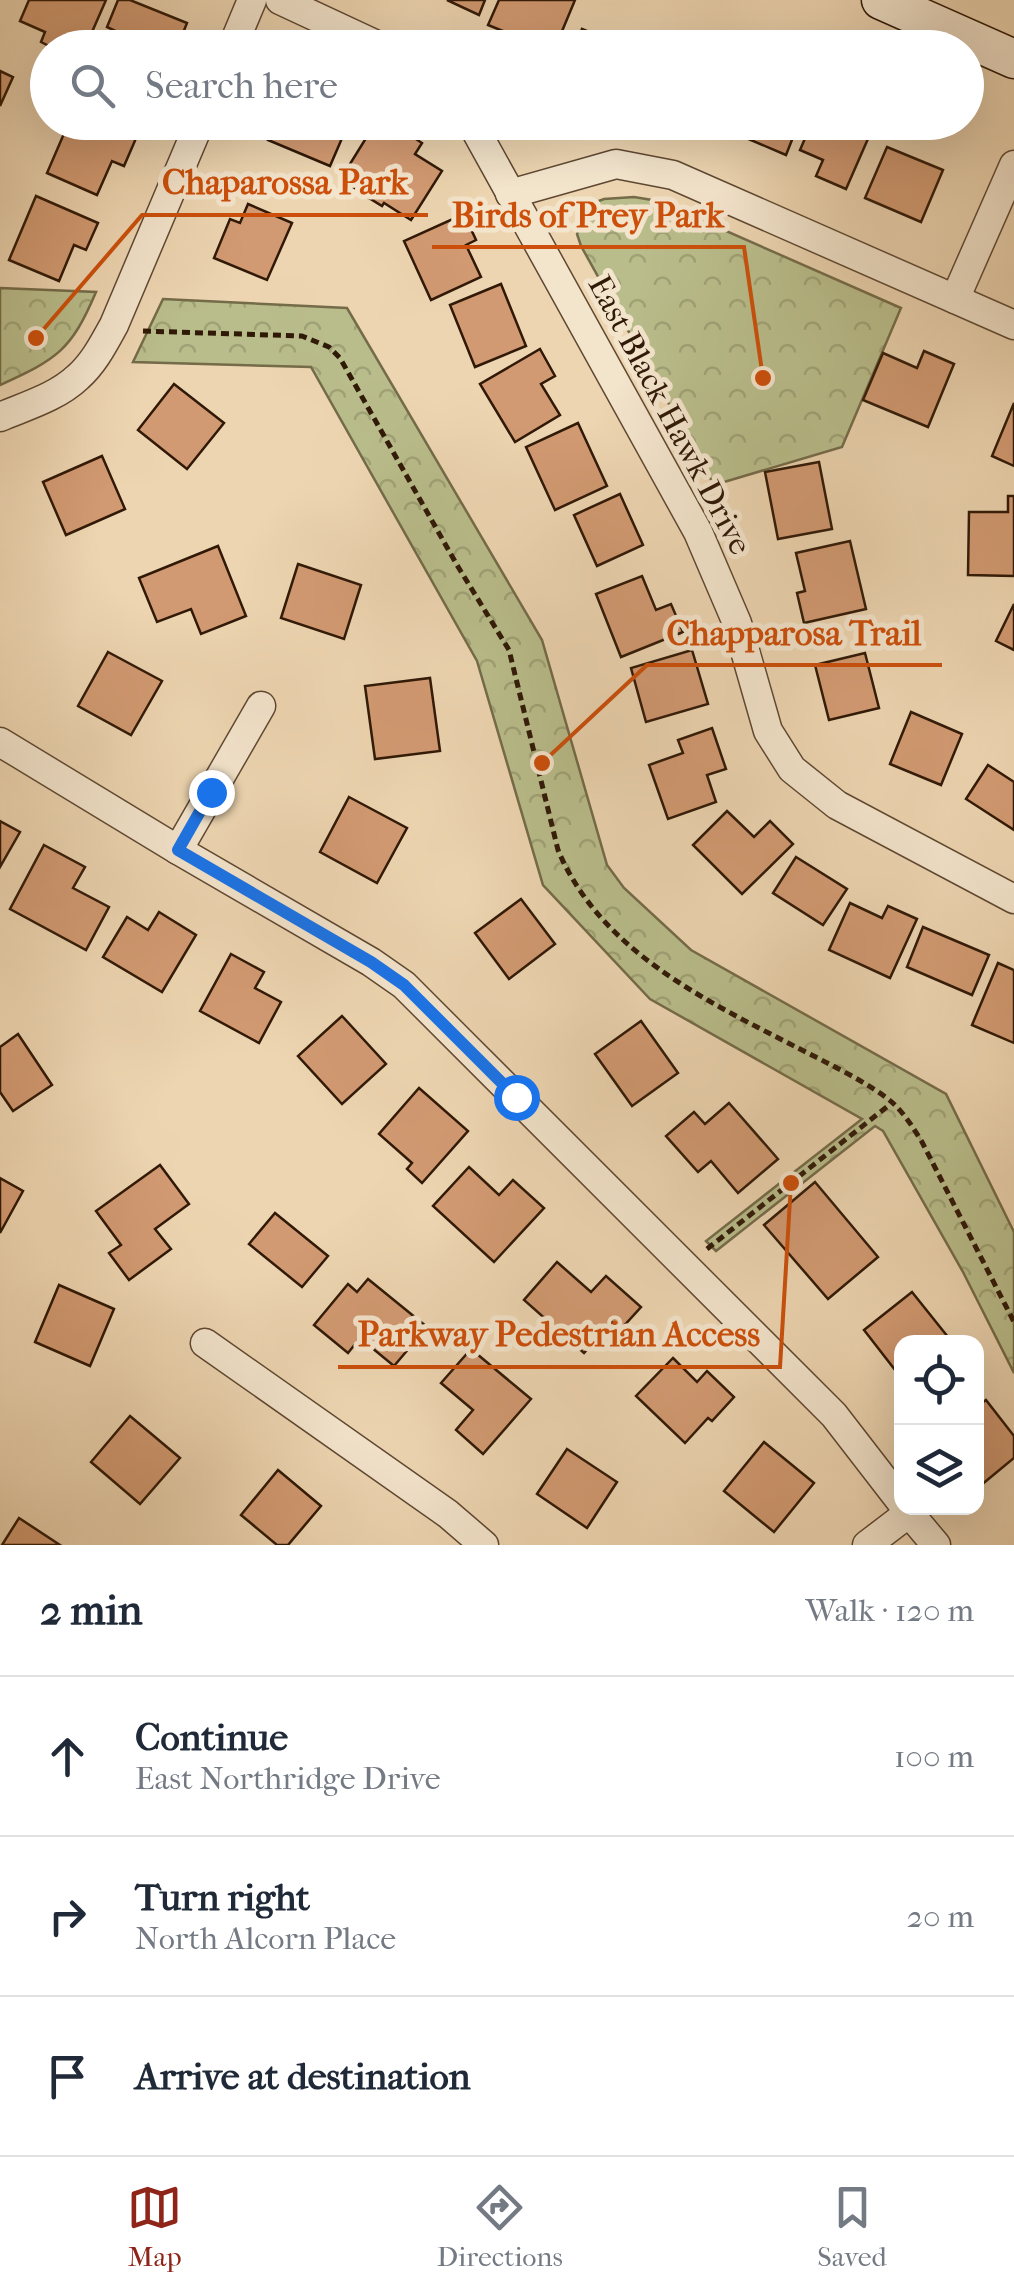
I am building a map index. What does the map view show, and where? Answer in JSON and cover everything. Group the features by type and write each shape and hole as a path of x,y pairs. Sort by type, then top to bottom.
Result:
{"street":[{"path":"240,30 252,0"},
{"path":"280,0 344,30"},
{"path":"880,0 948,30"},
{"path":"984,46 1014,59"},
{"path":"0,417 52,395 78,378 99,352 192,140"},
{"name":"East Black Hawk Drive","path":"480,140 698,532 737,623 768,731 792,768 838,805 1014,899"},
{"path":"510,194 616,164 673,175 1014,325"},
{"path":"955,299 1014,165"},
{"path":"178,850 261,706"},
{"path":"0,742 404,985 834,1415 894,1494"},
{"path":"205,1344 448,1514 484,1545"},
{"path":"867,1545 898,1515"},
{"path":"911,1515 936,1545"}],"path":[{"path":"143,330 302,336 329,347 340,358 509,650 558,850 580,890 622,940 674,979 893,1102 922,1142 1014,1322"},
{"path":"707,1250 893,1102"}],"green space":[{"path":"634,197 658,201 901,308 842,447 714,485 577,234 588,205 604,199"},
{"path":"0,288 96,292 78,328 60,351 0,385"},
{"path":"163,299 347,308 542,640 607,865 624,888 691,950 946,1094 1014,1232 1014,1373 963,1272 883,1131 875,1126 716,1251 706,1241 862,1119 650,999 543,885 477,661 311,367 133,362"}],"building":[{"path":"29,0 106,0 93,30 40,30 20,21"},
{"path":"118,0 130,0 187,23 184,30 107,27"},
{"path":"447,0 485,0 479,15"},
{"path":"499,0 575,0 562,30 500,30 488,25"},
{"path":"0,71 13,77 0,106"},
{"path":"61,140 135,140 124,166 112,161 97,195 47,173"},
{"path":"268,140 341,140 330,166"},
{"path":"365,140 417,140 422,143 415,154 442,171 411,220 340,180"},
{"path":"751,140 792,140 786,155"},
{"path":"804,140 867,140 846,189 816,176 823,160 800,150"},
{"path":"887,147 943,170 921,222 865,198"},
{"path":"36,196 98,223 86,250 74,245 59,281 9,260"},
{"path":"248,204 292,223 267,280 214,258 230,219 240,223"},
{"path":"464,214 476,240 466,245 481,277 431,300 404,241"},
{"path":"501,284 526,346 475,367 450,305"},
{"path":"540,349 555,376 541,384 560,415 515,442 480,384"},
{"path":"924,351 954,364 928,427 863,400 883,353 917,368"},
{"path":"174,384 224,423 187,469 138,430"},
{"path":"1014,403 1014,466 992,456"},
{"path":"578,423 607,486 555,510 526,447"},
{"path":"102,456 125,509 66,535 43,482"},
{"path":"819,462 832,529 778,539 765,472"},
{"path":"620,494 643,545 597,566 574,515"},
{"path":"1008,496 1014,496 1014,576 968,575 969,512 1008,512"},
{"path":"850,541 866,609 804,623 797,593 805,591 796,553"},
{"path":"218,546 246,616 201,634 191,609 157,622 139,578"},
{"path":"298,564 361,585 344,639 281,618"},
{"path":"642,576 656,610 671,604 683,632 621,657 596,594"},
{"path":"1014,604 1014,650 996,641"},
{"path":"692,650 708,704 646,722 631,668"},
{"path":"108,652 162,681 131,735 78,706"},
{"path":"865,653 879,708 829,720 815,665"},
{"path":"430,678 440,751 375,759 365,686"},
{"path":"911,712 962,734 941,785 890,764"},
{"path":"712,728 726,769 707,775 716,802 668,819 649,765 683,753 678,740"},
{"path":"988,765 1014,782 1014,830 966,799"},
{"path":"349,797 407,828 377,883 320,852"},
{"path":"727,811 754,837 770,821 793,844 742,894 693,845"},
{"path":"0,821 20,832 0,867"},
{"path":"44,845 85,867 73,888 109,907 86,950 10,909"},
{"path":"796,857 847,889 823,925 773,893"},
{"path":"521,899 555,944 509,979 475,933"},
{"path":"850,903 882,918 888,906 917,919 890,978 829,950"},
{"path":"159,912 196,935 162,992 103,957 127,917 148,930"},
{"path":"923,927 989,955 972,995 907,967"},
{"path":"231,954 264,972 255,988 281,1002 259,1043 200,1011"},
{"path":"998,963 1014,970 1014,1043 972,1025"},
{"path":"342,1016 386,1064 342,1104 298,1056"},
{"path":"641,1021 678,1073 632,1106 595,1054"},
{"path":"18,1034 52,1085 13,1111 0,1092 0,1047"},
{"path":"419,1088 468,1131 422,1183 407,1169 412,1163 379,1134"},
{"path":"729,1103 778,1159 738,1193 711,1161 698,1172 666,1136 694,1112 705,1124"},
{"path":"160,1165 189,1204 155,1229 171,1249 129,1280 109,1253 121,1245 96,1211"},
{"path":"469,1167 499,1195 513,1180 544,1208 494,1262 433,1206"},
{"path":"0,1178 23,1191 0,1233"},
{"path":"815,1182 878,1257 828,1299 764,1225"},
{"path":"275,1213 328,1256 302,1287 249,1244"},
{"path":"557,1262 591,1292 606,1276 641,1307 621,1329 612,1322 584,1353 524,1300"},
{"path":"368,1279 427,1327 394,1366 360,1338 348,1353 314,1325 348,1284 357,1292"},
{"path":"59,1285 114,1309 90,1366 35,1342"},
{"path":"912,1292 946,1335 894,1335 894,1369 864,1330"},
{"path":"471,1349 531,1399 483,1454 456,1430 473,1410 441,1383"},
{"path":"673,1358 697,1382 707,1371 734,1397 685,1443 636,1396"},
{"path":"984,1401 1014,1436 1014,1458 984,1483 984,1425"},
{"path":"130,1416 180,1458 140,1504 91,1462"},
{"path":"764,1442 814,1483 774,1532 724,1491"},
{"path":"567,1449 617,1482 587,1528 537,1494"},
{"path":"278,1470 321,1506 288,1545 277,1545 241,1515"},
{"path":"19,1518 60,1545 2,1545"}],"place":[{"name":"Chaparossa Park","path":"36,338"},
{"name":"Birds of Prey Park","path":"763,378"},
{"name":"Chapparosa Trail","path":"542,763"},
{"name":"Parkway Pedestrian Access","path":"791,1183"}],"route":[{"path":"211,792 178,850 404,985 516,1097"}]}
